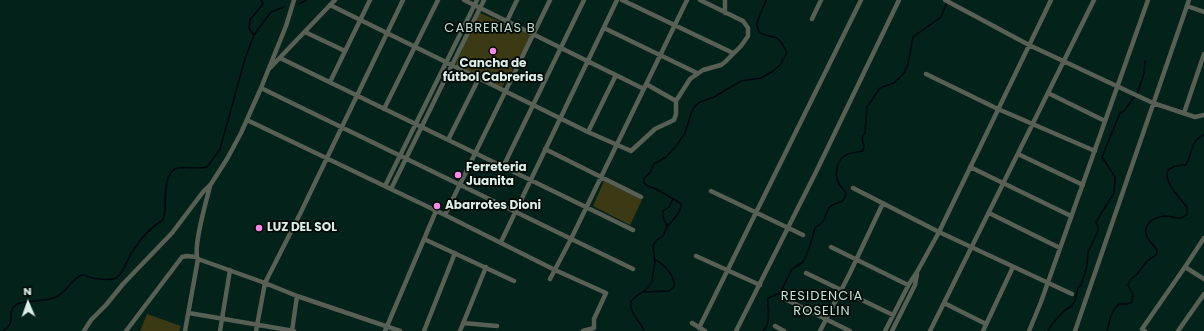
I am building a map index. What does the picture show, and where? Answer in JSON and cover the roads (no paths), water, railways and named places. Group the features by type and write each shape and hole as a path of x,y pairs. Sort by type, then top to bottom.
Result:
{"street":[{"path":"268,71 335,0"},
{"path":"330,82 370,0"},
{"path":"256,331 265,283 300,214 403,0"},
{"path":"384,109 438,0"},
{"path":"464,0 475,2 480,8 561,47 588,62 676,101"},
{"path":"392,189 484,0"},
{"path":"507,21 517,0"},
{"path":"445,215 461,185 550,0"},
{"path":"503,167 584,0"},
{"path":"501,242 617,0"},
{"path":"622,0 733,53"},
{"path":"550,279 571,239 687,0"},
{"path":"330,5 534,104 588,132 631,151 656,129 671,122 675,118 676,101 686,82 703,70 721,65 741,46 748,36 748,28 743,21 700,0"},
{"path":"725,0 725,13"},
{"path":"812,19 821,0"},
{"path":"699,328 861,0"},
{"path":"736,331 788,228 898,0"},
{"path":"945,0 1029,45 1153,103 1195,117 1204,115"},
{"path":"886,331 908,285 917,272 939,232 1051,0"},
{"path":"930,331 1094,0"},
{"path":"1029,331 1048,283 1148,0"},
{"path":"1075,331 1189,0"},
{"path":"84,331 91,320 106,305 123,284 161,245 211,184 227,159 261,88 294,1"},
{"path":"385,186 475,2"},
{"path":"1186,6 1204,12"},
{"path":"604,28 697,73"},
{"path":"305,32 345,51"},
{"path":"1184,113 1204,54"},
{"path":"280,58 633,230"},
{"path":"926,74 1033,125 1095,151"},
{"path":"588,132 616,75"},
{"path":"448,140 479,78"},
{"path":"261,88 342,126 633,269"},
{"path":"1048,93 1105,121"},
{"path":"247,120 501,242 555,270 606,293 594,318 594,328 583,331"},
{"path":"545,149 641,197"},
{"path":"1018,154 1082,185"},
{"path":"970,167 1071,216"},
{"path":"185,331 197,258 196,244 211,184"},
{"path":"853,188 939,232 1072,294"},
{"path":"711,191 803,235"},
{"path":"820,331 883,203"},
{"path":"386,329 436,211"},
{"path":"989,213 1060,248"},
{"path":"1145,331 1142,329 1204,238"},
{"path":"424,239 514,281"},
{"path":"831,247 908,285"},
{"path":"424,331 455,253"},
{"path":"126,331 182,257 187,256 230,270 386,329 400,331"},
{"path":"696,256 760,285"},
{"path":"982,331 1013,266"},
{"path":"460,331 486,267"},
{"path":"1185,267 1204,279"},
{"path":"220,331 230,270"},
{"path":"892,331 914,285 917,272"},
{"path":"806,273 893,315"},
{"path":"1178,331 1204,294"},
{"path":"189,313 293,331 298,296"},
{"path":"787,300 850,331"},
{"path":"944,303 986,324"},
{"path":"463,323 497,326"},
{"path":"692,323 705,331"},
{"path":"775,326 784,331"}],"waterway":[{"path":"253,34 249,28 250,20 263,4 261,0"},
{"path":"299,4 306,0"},
{"path":"644,331 633,313 631,301 648,288 652,281 655,262 653,246 657,240 663,236 667,227 678,214 681,207 681,204 677,201 646,185 644,178 650,173 654,164 666,157 677,145 685,133 695,106 741,81 761,78 781,64 787,52 778,39 759,32 757,24 766,0"},
{"path":"763,331 768,320 768,298 780,293 792,269 803,262 809,249 815,228 822,223 829,208 844,199 846,194 837,180 836,174 838,163 846,155 863,151 864,146 862,138 865,133 867,107 880,88 894,83 904,73 908,64 913,37 941,17 947,2"},
{"path":"3,331 8,327 11,320 13,307 17,304 58,296 80,275 107,280 114,279 119,276 132,252 142,238 149,230 163,220 166,185 171,173 178,168 207,167 220,149 245,59 254,35 271,12 284,7"},
{"path":"1048,331 1065,310 1072,306 1078,288 1081,285 1087,266 1088,252 1098,231 1096,222 1114,193 1115,177 1102,157 1120,113 1124,111 1138,92 1144,73 1145,61"},
{"path":"1107,331 1111,316 1119,304 1127,304 1132,302 1133,295 1128,285 1130,280 1137,274 1147,261 1156,255 1157,252 1155,247 1148,239 1146,233 1149,223 1154,219 1165,216 1181,218 1187,215 1187,207 1170,185 1167,175 1168,170 1175,166 1186,165 1194,143 1204,135"},
{"path":"667,226 663,217 663,211 669,207 673,199"},
{"path":"644,292 669,291 674,287 671,274 654,259"}],"place":[{"name":"Cancha de fútbol Cabrerias","path":"493,51"},
{"name":"Ferreteria Juanita","path":"458,175"},
{"name":"Abarrotes Dioni","path":"437,206"},
{"name":"LUZ DEL SOL","path":"259,228"}],"district":[{"name":"CABRERIAS B","path":"490,29"},
{"name":"RESIDENCIA ROSELIN","path":"822,304"}]}
